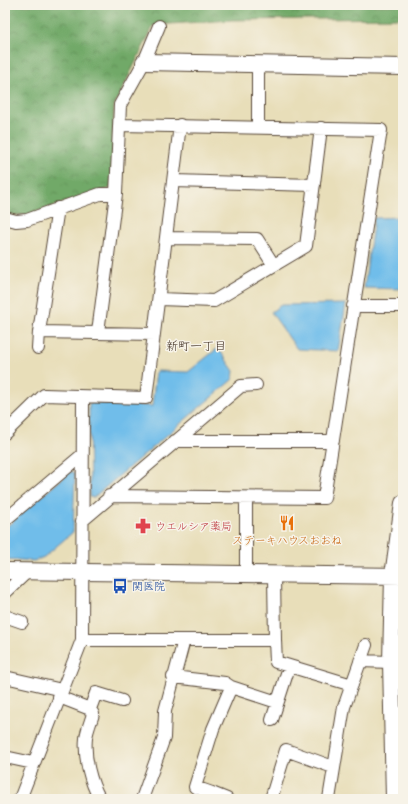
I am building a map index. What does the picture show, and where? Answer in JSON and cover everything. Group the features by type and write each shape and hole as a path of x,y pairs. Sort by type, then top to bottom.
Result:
{"street":[{"path":"98,332 116,194 120,105 144,62 159,26"},
{"path":"144,62 403,67"},
{"path":"258,64 258,127"},
{"path":"109,496 324,498 381,130 120,125"},
{"path":"5,433 44,395 146,398 180,125"},
{"path":"159,299 214,301 273,264 306,246 321,128"},
{"path":"174,181 314,184"},
{"path":"5,218 16,221 27,220 100,194 116,194"},
{"path":"38,348 39,332 58,208"},
{"path":"167,238 257,239 273,264"},
{"path":"353,306 403,306"},
{"path":"39,332 154,334"},
{"path":"82,521 109,496 241,386 256,385"},
{"path":"20,799 60,693 82,640 83,397"},
{"path":"175,441 333,441"},
{"path":"5,520 82,455"},
{"path":"246,498 246,575"},
{"path":"394,799 395,673 398,576 403,503"},
{"path":"5,571 274,576 398,576"},
{"path":"5,593 28,571"},
{"path":"274,576 276,662 352,685"},
{"path":"5,616 22,622"},
{"path":"82,640 275,640"},
{"path":"142,799 164,738 165,711 184,640"},
{"path":"329,799 341,719 366,645"},
{"path":"360,661 395,673"},
{"path":"272,720 289,667"},
{"path":"5,677 60,693 90,709 93,714 86,737 87,754 92,781 100,799"},
{"path":"173,677 225,683 231,687 277,702"},
{"path":"227,799 212,796 195,787 213,729 231,687"},
{"path":"90,709 96,693 122,701"},
{"path":"271,799 286,750 333,767"},
{"path":"5,757 33,763"}],"green space":[{"path":"5,5 403,5 403,18 232,20 154,25 114,106 111,188 26,215 14,215 5,213"}],"water":[{"path":"403,217 403,289 364,288 374,218"},
{"path":"346,304 338,351 297,349 271,312 281,305"},
{"path":"218,348 234,371 233,379 93,498 90,497 89,403 152,406 156,371 188,372"},
{"path":"71,471 75,474 73,532 44,557 34,561 5,559 5,528"}],"place":[{"name":"ステーキハウスおおね","path":"287,523"},
{"name":"ウエルシア薬局","path":"143,526"},
{"name":"関医院","path":"120,586"}],"district":[{"name":"新町一丁目","path":"196,346"}]}
